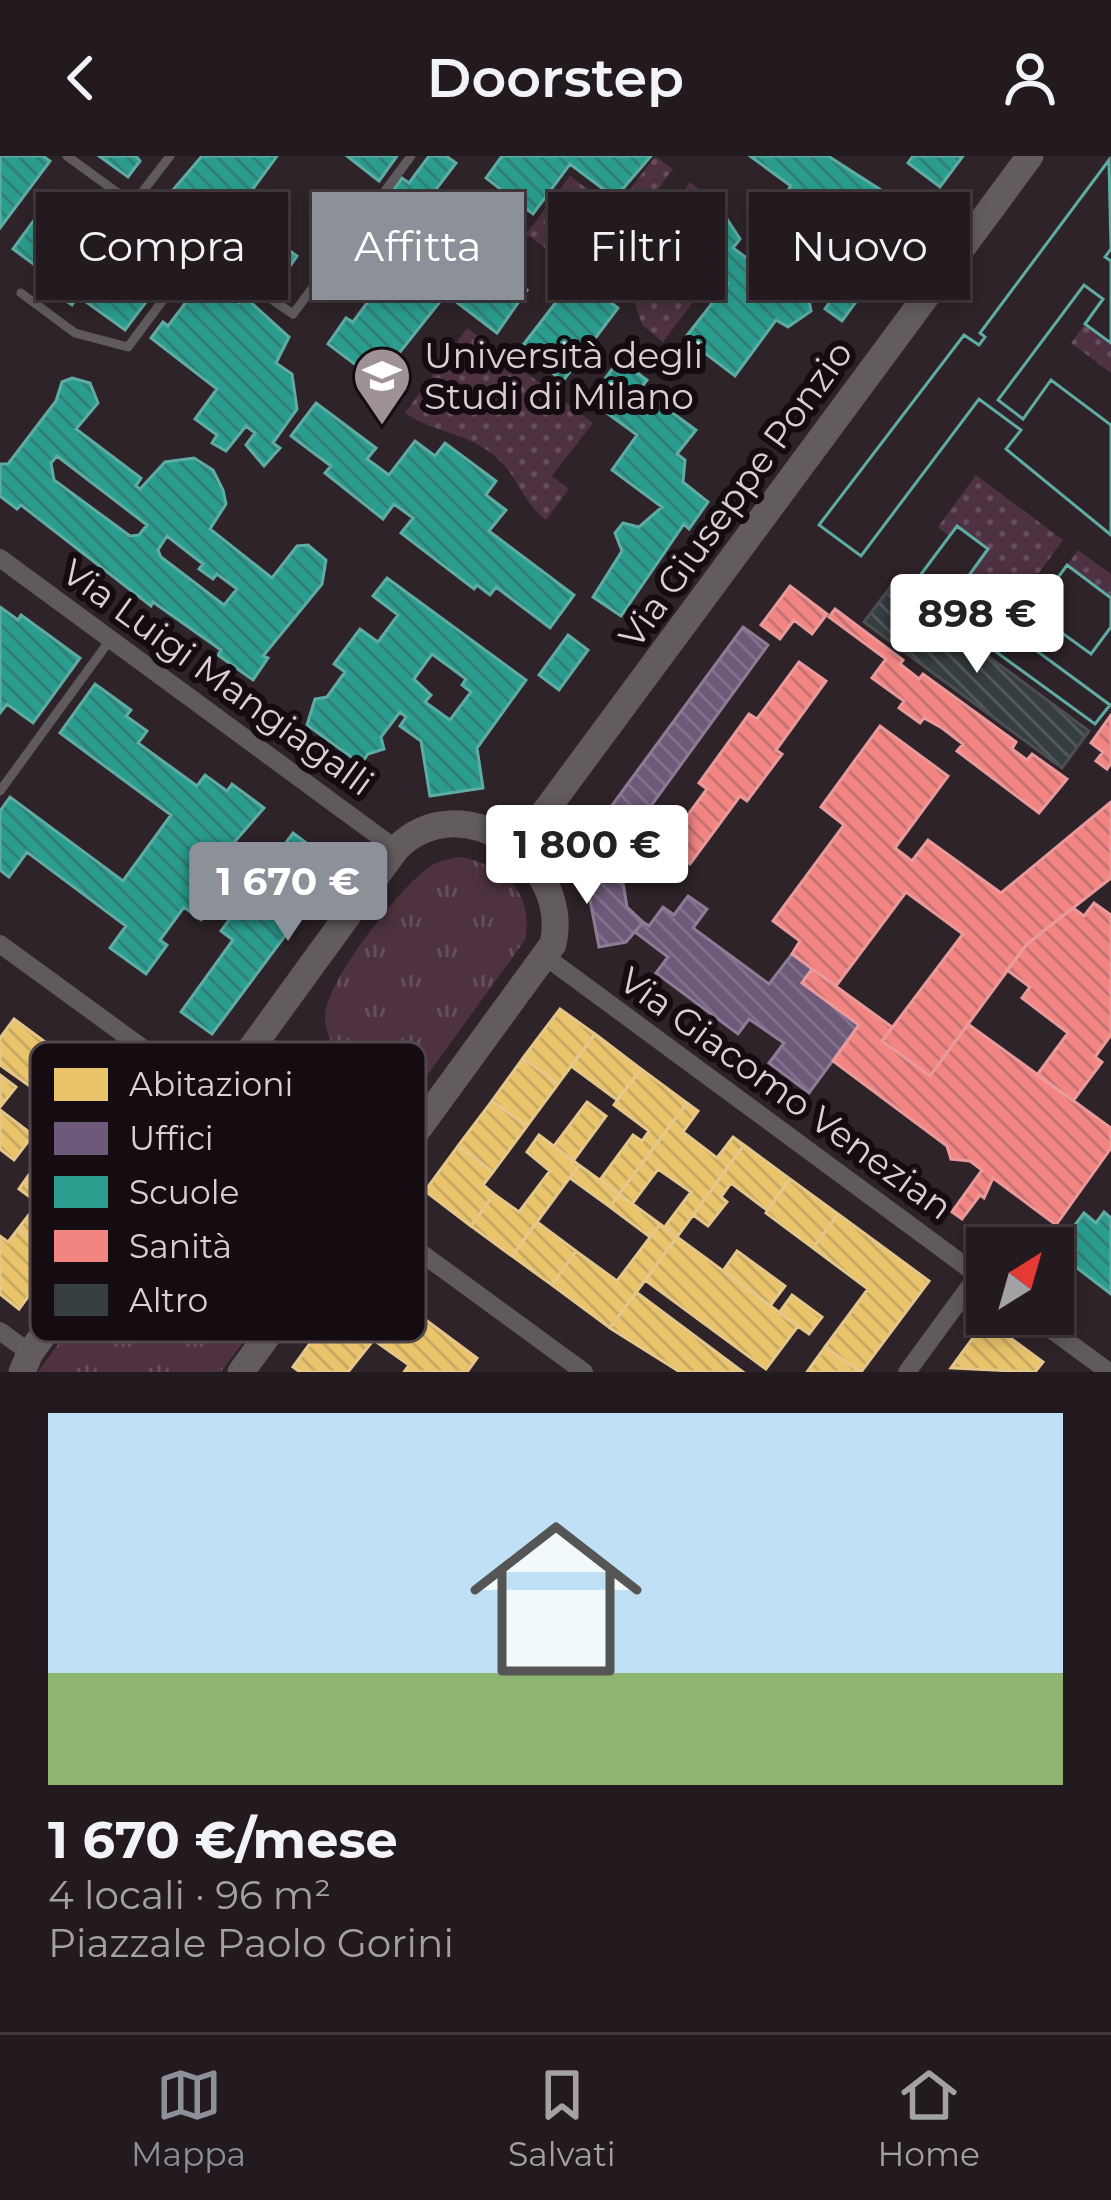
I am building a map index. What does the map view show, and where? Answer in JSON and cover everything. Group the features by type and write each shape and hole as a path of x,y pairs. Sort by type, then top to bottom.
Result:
{"street":[{"name":"Via Giuseppe Ponzio","path":"541,817 1030,156"},
{"name":"Via Luigi Mangiagalli","path":"0,558 396,849"},
{"path":"256,1042 396,849 412,835 436,827 469,826 513,835 541,817"},
{"path":"426,1121 554,944 556,914 532,862 533,833 541,817"},
{"path":"498,835 532,862"},
{"path":"0,944 134,1042"},
{"name":"Via Giacomo Venezian","path":"546,957 966,1267"},
{"path":"426,1245 584,1372"},
{"path":"907,1372 966,1299"},
{"path":"0,1331 26,1362"},
{"path":"1059,1335 1109,1372"},
{"path":"241,1372 263,1342"}],"lane":[{"path":"67,156 115,192"},
{"path":"143,192 170,156"},
{"path":"270,300 292,314 411,156"},
{"path":"21,293 75,333 128,347 163,300"},
{"path":"0,791 111,640"}],"green space":[{"path":"655,156 673,169 656,192 628,192"},
{"path":"570,176 592,192 558,192"},
{"path":"690,182 703,192 683,192"},
{"path":"548,205 548,250 526,234"},
{"path":"634,300 695,300 663,342 642,325"},
{"path":"1085,324 1111,343 1111,373 1071,343"},
{"path":"467,328 593,423 552,476 569,489 546,520 488,451 405,413"},
{"path":"976,475 1063,540 1013,608 969,575 988,549 957,526 949,536 938,527"},
{"path":"1078,550 1111,574 1111,598 1067,565"},
{"path":"458,857 501,873 520,894 527,923 525,940 426,1074 426,1042 332,1042 325,1017 337,983 364,940 412,882 440,862"},
{"path":"60,1342 243,1342 221,1372 38,1372"}],"building: Abitazioni":[{"path":"560,1009 595,1034 558,1084 523,1058"},
{"path":"14,1019 45,1042 30,1042 30,1086 0,1065 0,1038"},
{"path":"595,1034 641,1069 617,1100 571,1066"},
{"path":"523,1058 558,1084 527,1126 492,1101"},
{"path":"641,1069 687,1103 619,1194 600,1180 633,1135 642,1141 649,1131 614,1105"},
{"path":"0,1075 16,1087 0,1107"},
{"path":"492,1101 527,1126 493,1172 458,1146"},
{"path":"587,1102 606,1116 573,1161 554,1146"},
{"path":"687,1103 698,1111 683,1132 717,1158 733,1137 744,1145 677,1237 664,1228 691,1192 658,1169 632,1204 619,1194"},
{"path":"0,1110 30,1133 30,1139 14,1160 0,1149"},
{"path":"539,1135 579,1165 512,1256 471,1226 494,1194 519,1212 550,1171 527,1152"},
{"path":"744,1145 790,1179 767,1210 731,1183 721,1197 727,1202 708,1226 693,1215"},
{"path":"458,1146 493,1172 483,1185 494,1194 471,1226 426,1190"},
{"path":"579,1165 619,1194 610,1207 570,1178"},
{"path":"30,1173 30,1197 19,1189"},
{"path":"790,1179 838,1214 813,1248 766,1213"},
{"path":"619,1194 660,1224 650,1237 610,1207"},
{"path":"30,1213 30,1238 18,1229"},
{"path":"838,1214 929,1281 861,1372 825,1347 868,1289 813,1248"},
{"path":"537,1222 576,1251 552,1285 512,1256"},
{"path":"660,1224 677,1237 610,1328 552,1285 576,1251 617,1281"},
{"path":"18,1229 30,1238 30,1294 19,1309 0,1294 0,1236 8,1242"},
{"path":"677,1237 798,1326 766,1369 645,1280"},
{"path":"737,1251 785,1286 770,1306 723,1271"},
{"path":"636,1292 743,1372 680,1372 610,1328"},
{"path":"792,1295 822,1317 809,1334 779,1313"},
{"path":"426,1320 477,1358 467,1372 404,1372 409,1365 376,1342 426,1342"},
{"path":"975,1335 1006,1335 1043,1362 1035,1372 951,1368"},
{"path":"311,1342 372,1342 348,1372 300,1372 293,1367"},
{"path":"825,1347 860,1372 807,1372"}],"building: Uffici":[{"path":"743,627 768,645 618,851 627,907 643,922 626,942 599,947 582,858 585,842"},
{"path":"688,896 707,909 693,928 769,984 792,954 812,969 802,983 859,1025 809,1093 769,1063 784,1043 749,1019 738,1034 656,973 668,957 635,932 643,922 649,926 663,907 674,915"}],"building: Scuole":[{"path":"0,156 43,156 50,161 0,228"},
{"path":"99,156 136,156 140,161 128,177"},
{"path":"202,156 277,156 251,192 171,192"},
{"path":"347,156 397,156 379,181"},
{"path":"429,156 446,156 456,163 434,192 392,192 402,178 409,183"},
{"path":"502,156 651,156 620,192 607,192 570,164 533,214 524,207 524,192 504,192 486,178"},
{"path":"750,156 828,156 884,192 787,192 791,186"},
{"path":"913,156 963,156 940,187 908,163"},
{"path":"1109,160 1111,249 1105,257 1111,261 1111,343 1085,324 1103,299 1084,285 998,400 1023,419 1051,380 1111,425 1111,535 1006,449 1021,430 979,399 861,556 819,525 964,335 979,345 985,337 980,333"},
{"path":"1109,160 1111,249 1105,257 1111,261 1111,343 1085,324 1103,299 1084,285 998,400 1023,419 1051,380 1111,425 1111,535 1006,449 1021,430 979,399 861,556 819,525 964,335 979,345 985,337 980,333"},
{"path":"36,217 36,266 13,249"},
{"path":"725,219 740,239 733,248 749,260 749,300 809,300 811,311 788,327 776,320 735,376 685,338 715,300 725,300"},
{"path":"84,300 148,300 125,330"},
{"path":"188,300 248,300 289,337 276,363 292,374 297,409 273,443 280,448 264,466 246,445 255,433 246,426 226,451 212,443 217,435 195,419 217,389 151,338 163,322 168,326"},
{"path":"369,300 441,300 377,381 328,344 346,318 353,322"},
{"path":"454,300 520,300 497,333"},
{"path":"558,300 608,300 618,308 563,381 520,349"},
{"path":"831,300 857,300 842,321 825,309"},
{"path":"619,360 647,380 640,389 696,430 677,454 685,460 683,482 708,502 689,529 684,524 621,616 593,597 622,551 615,533 623,523 639,527 662,507 612,470 637,435 589,400"},
{"path":"72,378 90,383 98,403 76,429 141,478 136,486 140,489 165,462 194,458 213,470 226,504 210,529 272,578 297,546 308,545 326,560 322,584 263,656 268,658 253,680 218,655 221,650 153,602 151,606 21,505 17,509 0,496 0,464 8,464 56,401 62,382","holes":["57,456 147,525 139,535 130,536 54,480 51,463","167,536 203,564 199,569 213,579 217,574 237,589 224,605 161,557 158,550"]},
{"path":"316,403 376,448 367,459 389,475 415,441 435,456 445,443 496,481 486,495 506,510 489,531 574,595 550,628 496,587 490,595 477,585 474,589 401,533 413,518 394,504 383,519 325,473 331,466 291,436"},
{"path":"957,526 988,549 957,592 1110,705 1095,724 910,589"},
{"path":"957,526 988,549 957,592 1110,705 1095,724 910,589"},
{"path":"1067,565 1111,598 1111,627 1091,654 1033,612"},
{"path":"1067,565 1111,598 1111,627 1091,654 1033,612"},
{"path":"387,578 526,680 477,748 483,788 430,796 421,741 400,726 406,717 400,712 381,737 384,749 368,754 361,764 307,725 315,699 327,697 345,672 334,664 360,629 378,642 398,615 373,596","holes":["432,654 466,679 462,685 471,692 450,720 425,702 431,695 414,679"]},
{"path":"0,607 18,620 21,615 80,658 33,723 7,704 0,713"},
{"path":"568,635 588,650 559,690 539,675"},
{"path":"95,684 131,710 126,716 147,731 138,743 197,786 205,775 227,791 232,784 264,808 216,863 227,871 228,883 201,920 184,907 160,940 167,945 146,974 110,948 126,926 27,852 9,877 0,870 0,811 10,797 123,881 171,815 60,733"},
{"path":"293,833 337,866 212,1034 181,1012 233,940 221,931"},
{"path":"1104,1212 1111,1218 1111,1294 1074,1266 1074,1227 1084,1213 1096,1223"}],"building: Sanità":[{"path":"790,586 827,614 812,634 794,620 780,639 761,625"},
{"path":"835,609 903,660 900,664 919,679 923,674 1016,742 1012,749 1027,760 1032,754 1067,779 1039,813 957,751 963,744 942,728 924,718 920,723 899,708 904,701 872,678 886,659 829,617"},
{"path":"799,662 826,681 776,750 782,754 747,801 740,796 690,864 665,846 707,789 699,783 749,714 757,719"},
{"path":"1111,715 1107,769 1096,761 1103,752 1091,743"},
{"path":"880,726 948,776 895,848 912,861 928,840 1001,893 1111,802 1111,878 1027,944 930,1076 882,1041 963,934 906,892 836,986 792,954 800,941 773,921 844,825 821,807"},
{"path":"1094,903 1111,915 1111,1035 1095,1057 1102,1062 1073,1101 1037,1075 1068,1033 1022,998 1030,987 1007,970 1027,944 1073,908 1084,916"},
{"path":"812,969 892,1027 882,1041 930,1076 968,1024 1111,1128 1111,1148 1056,1225 993,1178 984,1198 980,1195 962,1219 952,1212 982,1170 970,1161 951,1159 947,1146 833,1061 859,1025 802,983"}],"building: Altro":[{"path":"892,585 1089,731 1062,768 864,622"}],"place":[{"name":"Università degli Studi di Milano","path":"382,427"}]}
